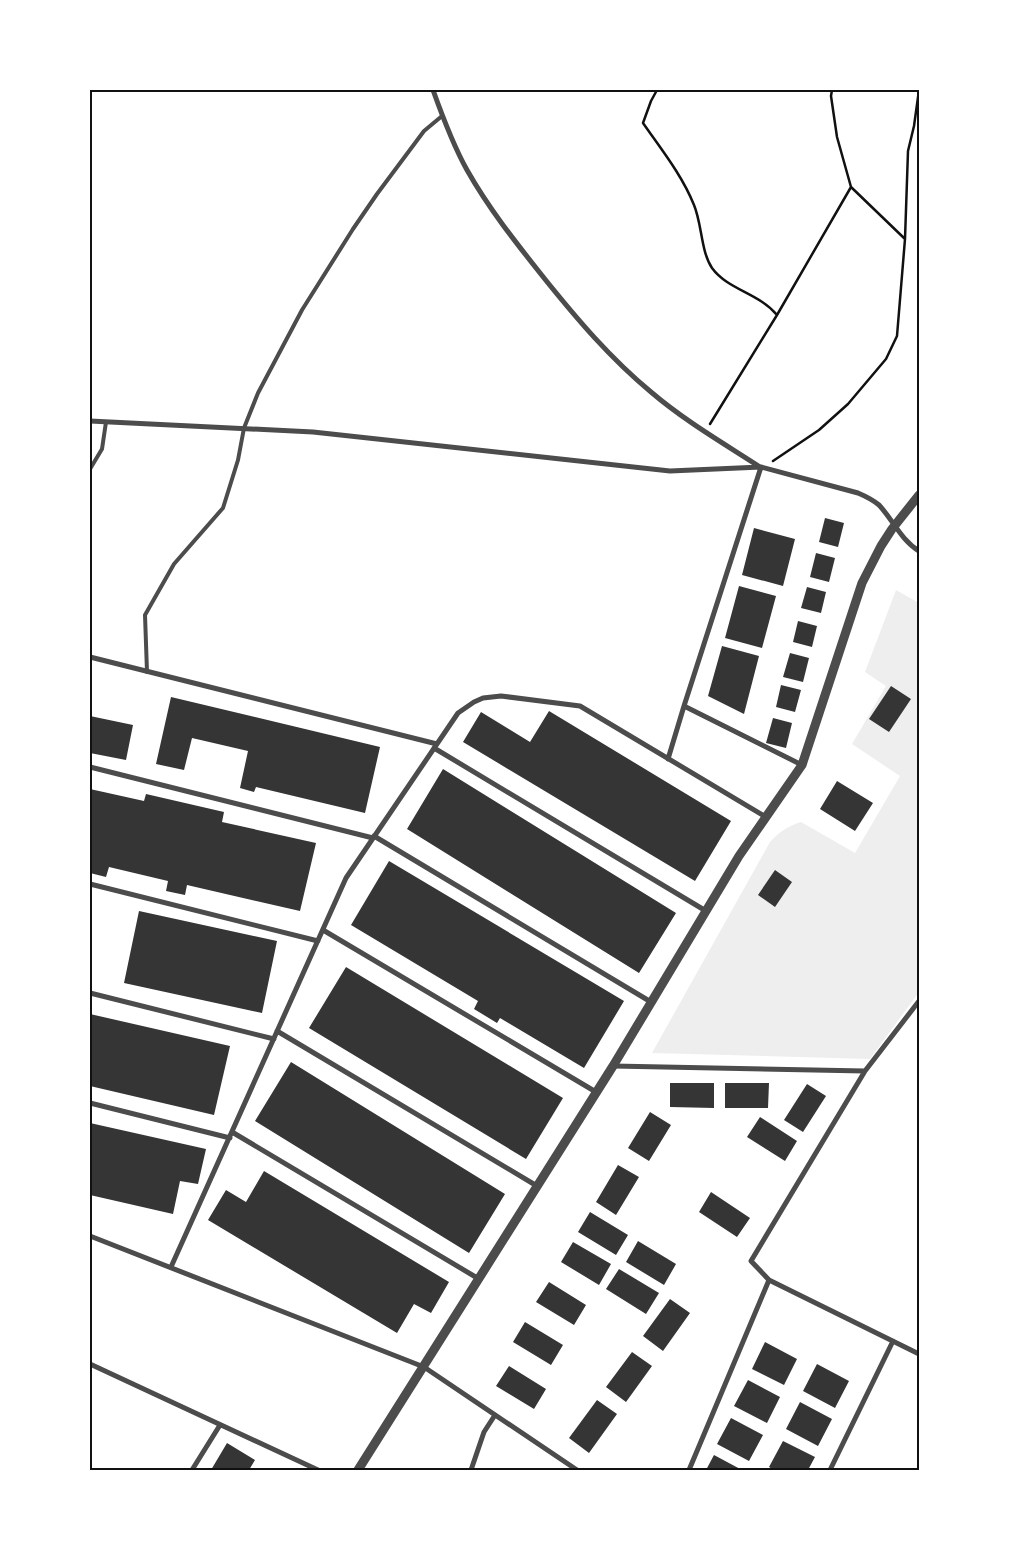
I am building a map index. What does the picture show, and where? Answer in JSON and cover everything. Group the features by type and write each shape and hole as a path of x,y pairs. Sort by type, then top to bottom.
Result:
{"street":[{"path":"433,90 442,116 466,169 486,200 588,332 628,372 651,392 705,432 761,467 858,493 868,498 879,505 910,545 919,550"},
{"path":"90,421 313,432 670,472 761,467"},
{"path":"668,759 761,467"},
{"path":"358,1470 613,1066 739,856 802,765 862,583 894,525 919,495"},
{"path":"90,657 435,746 706,911"},
{"path":"171,1267 346,878 458,713 466,706 483,698 501,696 580,706 766,817"},
{"path":"684,706 802,765"},
{"path":"90,767 374,837 651,1002"},
{"path":"90,884 318,941"},
{"path":"323,930 596,1092"},
{"path":"90,993 274,1039"},
{"path":"919,1001 865,1071 751,1261 769,1280 919,1354"},
{"path":"278,1031 537,1186"},
{"path":"613,1066 865,1071"},
{"path":"90,1103 231,1135 479,1279"},
{"path":"90,1236 424,1367 577,1470"},
{"path":"689,1470 769,1280"},
{"path":"830,1470 893,1341"},
{"path":"90,1364 318,1470"},
{"path":"471,1470 484,1432 495,1415"},
{"path":"192,1470 220,1424"}],"lane":[{"path":"147,672 145,615 174,564 223,508 238,460 244,428 258,393 302,310 353,229 424,131 442,116"},
{"path":"90,469 102,449 106,422"}],"path":[{"path":"657,90 646,112 643,123 688,192 700,222 705,251 711,267 724,280 765,302 777,315"},
{"path":"832,90 837,137 851,187 905,239"},
{"path":"761,467 801,443 836,416 860,391 886,359 898,336 905,239 908,151 919,90"},
{"path":"705,432 777,315 851,187"}],"shaded area":[{"path":"896,590 919,603 919,992 870,1059 652,1053 770,842 784,830 801,822 855,853 900,776 852,744 886,686 865,672"}],"building":[{"path":"825,518 844,523 838,547 819,542"},
{"path":"754,528 795,539 783,586 742,575"},
{"path":"816,553 835,558 829,582 810,577"},
{"path":"739,586 776,596 762,648 725,638"},
{"path":"807,587 826,592 821,613 801,608"},
{"path":"798,621 817,626 812,647 793,642"},
{"path":"722,646 759,656 744,714 708,696"},
{"path":"790,653 809,658 803,682 783,677"},
{"path":"781,685 801,690 795,712 776,707"},
{"path":"891,686 911,699 889,732 869,719"},
{"path":"171,697 380,747 365,813 256,787 254,792 240,788 248,751 192,738 184,770 156,764"},
{"path":"549,711 731,821 695,881 463,742 481,712 530,742"},
{"path":"90,716 133,725 126,760 90,753"},
{"path":"773,718 792,723 786,748 766,743"},
{"path":"443,769 676,913 639,973 407,829"},
{"path":"837,781 873,803 855,831 820,809"},
{"path":"90,789 144,801 146,794 224,812 222,822 316,843 300,911 187,885 185,895 166,891 168,881 109,867 106,877 90,873"},
{"path":"389,861 624,1001 584,1068 500,1018 497,1023 474,1009 478,1001 351,925"},
{"path":"775,870 792,882 775,907 758,895"},
{"path":"139,911 277,941 262,1013 124,983"},
{"path":"346,967 563,1098 526,1159 309,1028"},
{"path":"90,1014 230,1046 214,1115 90,1086"},
{"path":"291,1062 505,1194 469,1253 255,1121"},
{"path":"670,1083 714,1083 714,1108 670,1107"},
{"path":"725,1083 769,1083 768,1108 725,1108"},
{"path":"807,1084 826,1096 803,1132 784,1120"},
{"path":"650,1112 671,1125 649,1161 628,1148"},
{"path":"760,1117 797,1141 785,1161 747,1137"},
{"path":"90,1123 206,1149 198,1184 180,1181 173,1214 90,1195"},
{"path":"618,1165 639,1177 616,1215 596,1202"},
{"path":"264,1171 449,1282 431,1313 414,1304 397,1333 208,1220 226,1190 246,1202"},
{"path":"711,1192 750,1218 737,1237 699,1212"},
{"path":"590,1212 628,1235 616,1255 578,1232"},
{"path":"638,1241 676,1264 664,1285 626,1262"},
{"path":"573,1242 611,1264 599,1285 561,1262"},
{"path":"619,1269 659,1293 646,1314 606,1289"},
{"path":"549,1282 586,1305 574,1325 536,1302"},
{"path":"670,1299 690,1313 663,1351 643,1336"},
{"path":"525,1322 563,1345 551,1365 513,1342"},
{"path":"765,1342 797,1359 784,1385 752,1369"},
{"path":"632,1352 652,1366 626,1402 606,1387"},
{"path":"817,1364 849,1381 835,1408 803,1391"},
{"path":"509,1366 546,1389 534,1409 496,1386"},
{"path":"748,1380 780,1397 767,1423 734,1406"},
{"path":"597,1400 617,1414 589,1453 569,1438"},
{"path":"800,1402 832,1419 818,1446 786,1429"},
{"path":"731,1418 763,1435 749,1461 717,1444"},
{"path":"783,1441 815,1457 808,1470 774,1470 769,1467"},
{"path":"227,1443 255,1460 249,1470 211,1470"},
{"path":"714,1455 742,1470 706,1470"}]}
